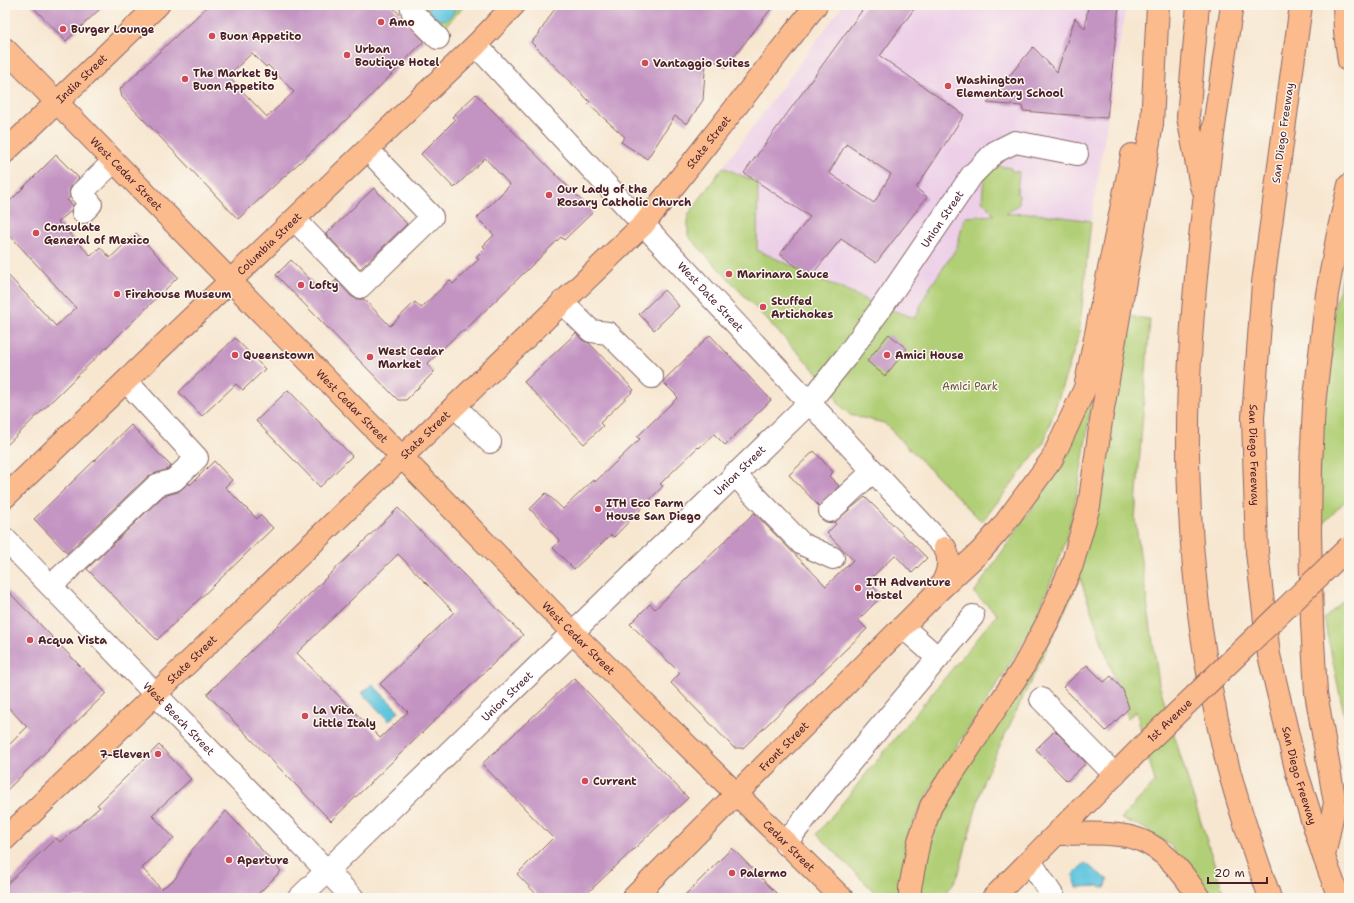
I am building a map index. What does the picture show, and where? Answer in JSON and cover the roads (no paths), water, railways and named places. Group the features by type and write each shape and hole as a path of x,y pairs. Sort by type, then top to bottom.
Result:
{"main road":[{"name":"India Street","path":"5,152 158,5"},
{"name":"Columbia Street","path":"5,497 368,150 476,45 514,5"},
{"name":"State Street","path":"5,839 644,224 816,5"},
{"path":"910,898 910,888 919,841 931,806 1022,668 1048,621 1072,565 1089,506 1101,421 1152,124 1154,57 1158,5"},
{"path":"1198,5 1188,117 1204,205"},
{"path":"1232,5 1204,205 1190,344 1188,434 1189,510 1208,671 1223,746 1245,826 1270,898"},
{"name":"San Diego Freeway","path":"1301,5 1263,283 1253,418 1257,552 1269,655 1298,773 1324,857 1339,898"},
{"path":"1344,5 1345,32 1349,61"},
{"name":"West Cedar Street","path":"5,49 56,104 401,458 573,633 737,794"},
{"path":"935,594 981,551 1002,527 1052,459 1085,388 1145,93 1154,57"},
{"path":"1324,857 1335,803 1316,694 1312,623 1310,532 1311,465 1314,405 1327,294 1339,228 1349,186"},
{"name":"1st Avenue","path":"994,898 1146,744 1349,547"},
{"path":"935,594 945,579 948,566 948,554 945,548"},
{"name":"Front Street","path":"633,898 935,594"},
{"name":"Cedar Street","path":"737,794 785,844 842,898"},
{"path":"1057,834 1124,836 1140,840 1162,854 1181,872 1199,898"}],"street":[{"path":"411,5 413,13 438,38"},
{"name":"West Date Street","path":"476,45 945,548"},
{"name":"Union Street","path":"299,898 573,633 734,474 809,403 839,366 882,307 972,175 995,152 1015,142 1077,154"},
{"path":"295,220 360,287 432,217 368,150"},
{"path":"83,212 91,204 81,193 113,162"},
{"path":"562,302 591,331 608,333 652,376"},
{"path":"51,586 157,485 174,480 197,458 126,381"},
{"path":"455,406 490,442"},
{"path":"830,511 873,471"},
{"path":"734,474 802,544 833,558"},
{"name":"West Beech Street","path":"5,539 353,898"},
{"path":"785,844 828,789 973,616"},
{"path":"903,627 938,658"},
{"path":"1041,699 1115,775"},
{"path":"1030,861 1054,898"}],"water":[{"path":"428,5 455,5 453,14 450,17 439,20 431,15"},
{"path":"372,684 399,711 389,721 362,693"},
{"path":"1085,863 1108,880 1105,888 1098,886 1077,887 1073,874"}],"place":[{"name":"Amo","path":"381,22"},
{"name":"Burger Lounge","path":"63,29"},
{"name":"Buon Appetito","path":"212,36"},
{"name":"Urban Boutique Hotel","path":"347,55"},
{"name":"Vantaggio Suites","path":"645,63"},
{"name":"The Market By Buon Appetito","path":"185,79"},
{"name":"Washington Elementary School","path":"948,86"},
{"name":"Our Lady of the Rosary Catholic Church","path":"549,195"},
{"name":"Consulate General of Mexico","path":"36,233"},
{"name":"Marinara Sauce","path":"729,274"},
{"name":"Lofty","path":"301,285"},
{"name":"Firehouse Museum","path":"117,294"},
{"name":"Stuffed Artichokes","path":"763,307"},
{"name":"Queenstown","path":"235,355"},
{"name":"Amici House","path":"887,355"},
{"name":"West Cedar Market","path":"370,357"},
{"name":"ITH Eco Farm House San Diego","path":"598,509"},
{"name":"ITH Adventure Hostel","path":"858,588"},
{"name":"Acqua Vista","path":"30,640"},
{"name":"La Vita Little Italy","path":"305,716"},
{"name":"7-Eleven","path":"158,754"},
{"name":"Current","path":"585,781"},
{"name":"Aperture","path":"229,860"},
{"name":"Palermo","path":"732,873"}],"park label":[{"name":"Amici Park","path":"970,386"}]}
